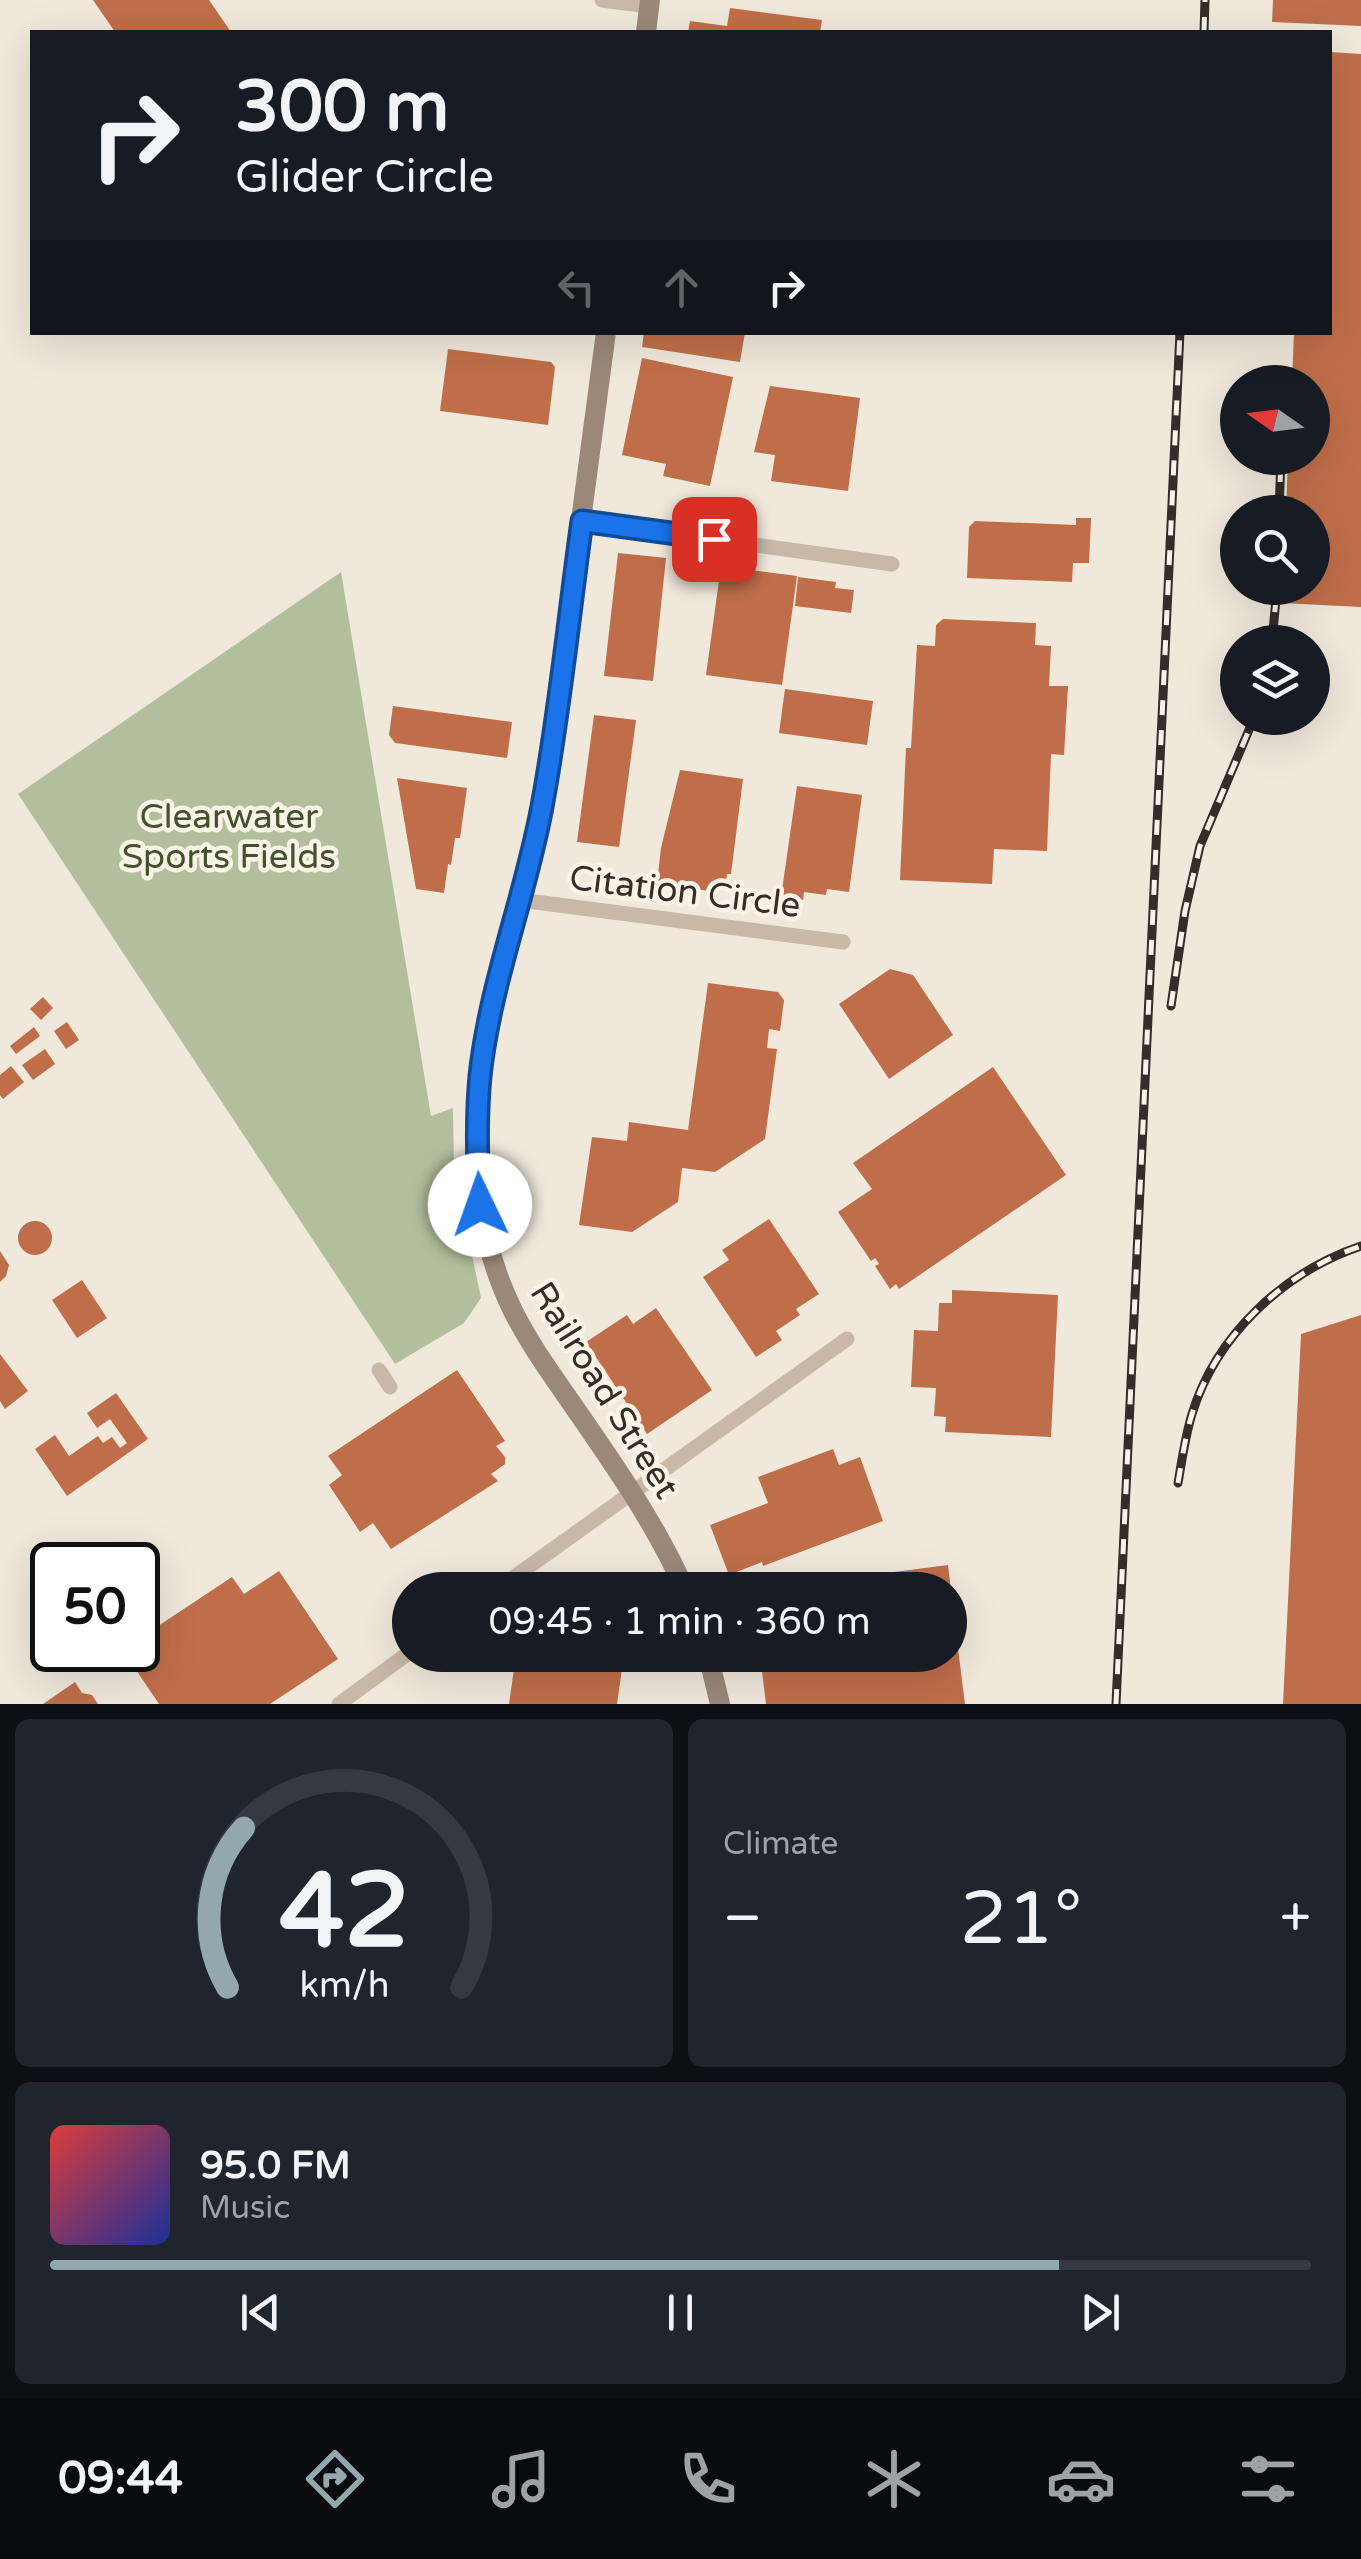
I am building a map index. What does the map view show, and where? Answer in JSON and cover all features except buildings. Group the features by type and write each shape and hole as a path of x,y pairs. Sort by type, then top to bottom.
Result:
{"main road":[{"path":"646,30 650,3"},
{"name":"Railroad Street","path":"606,335 544,799 509,934 480,1074 476,1140 480,1205 496,1270 513,1312 632,1491 676,1572"},
{"path":"712,1672 720,1704"}],"street":[{"path":"602,0 650,3"},
{"path":"582,521 892,564"},
{"name":"Citation Circle","path":"520,900 843,942"},
{"path":"521,1572 847,1339"},
{"path":"379,1370 390,1387"},
{"path":"339,1704 392,1665"}],"green space":[{"name":"Clearwater Sports Fields","path":"341,572 431,1116 453,1108 454,1170 481,1298 464,1323 395,1364 18,794"}],"railway":[{"path":"1204,30 1205,0"},
{"path":"1116,1704 1180,335"},
{"path":"1280,475 1280,495"},
{"path":"1274,625 1275,605"},
{"path":"1171,1006 1185,911 1200,846 1247,735"},
{"path":"1178,1483 1190,1423 1203,1385 1236,1333 1257,1310 1305,1272 1361,1246"}],"route":[{"path":"480,1205 476,1140 480,1074 509,934 530,865 544,799 582,521 714,539"}]}
